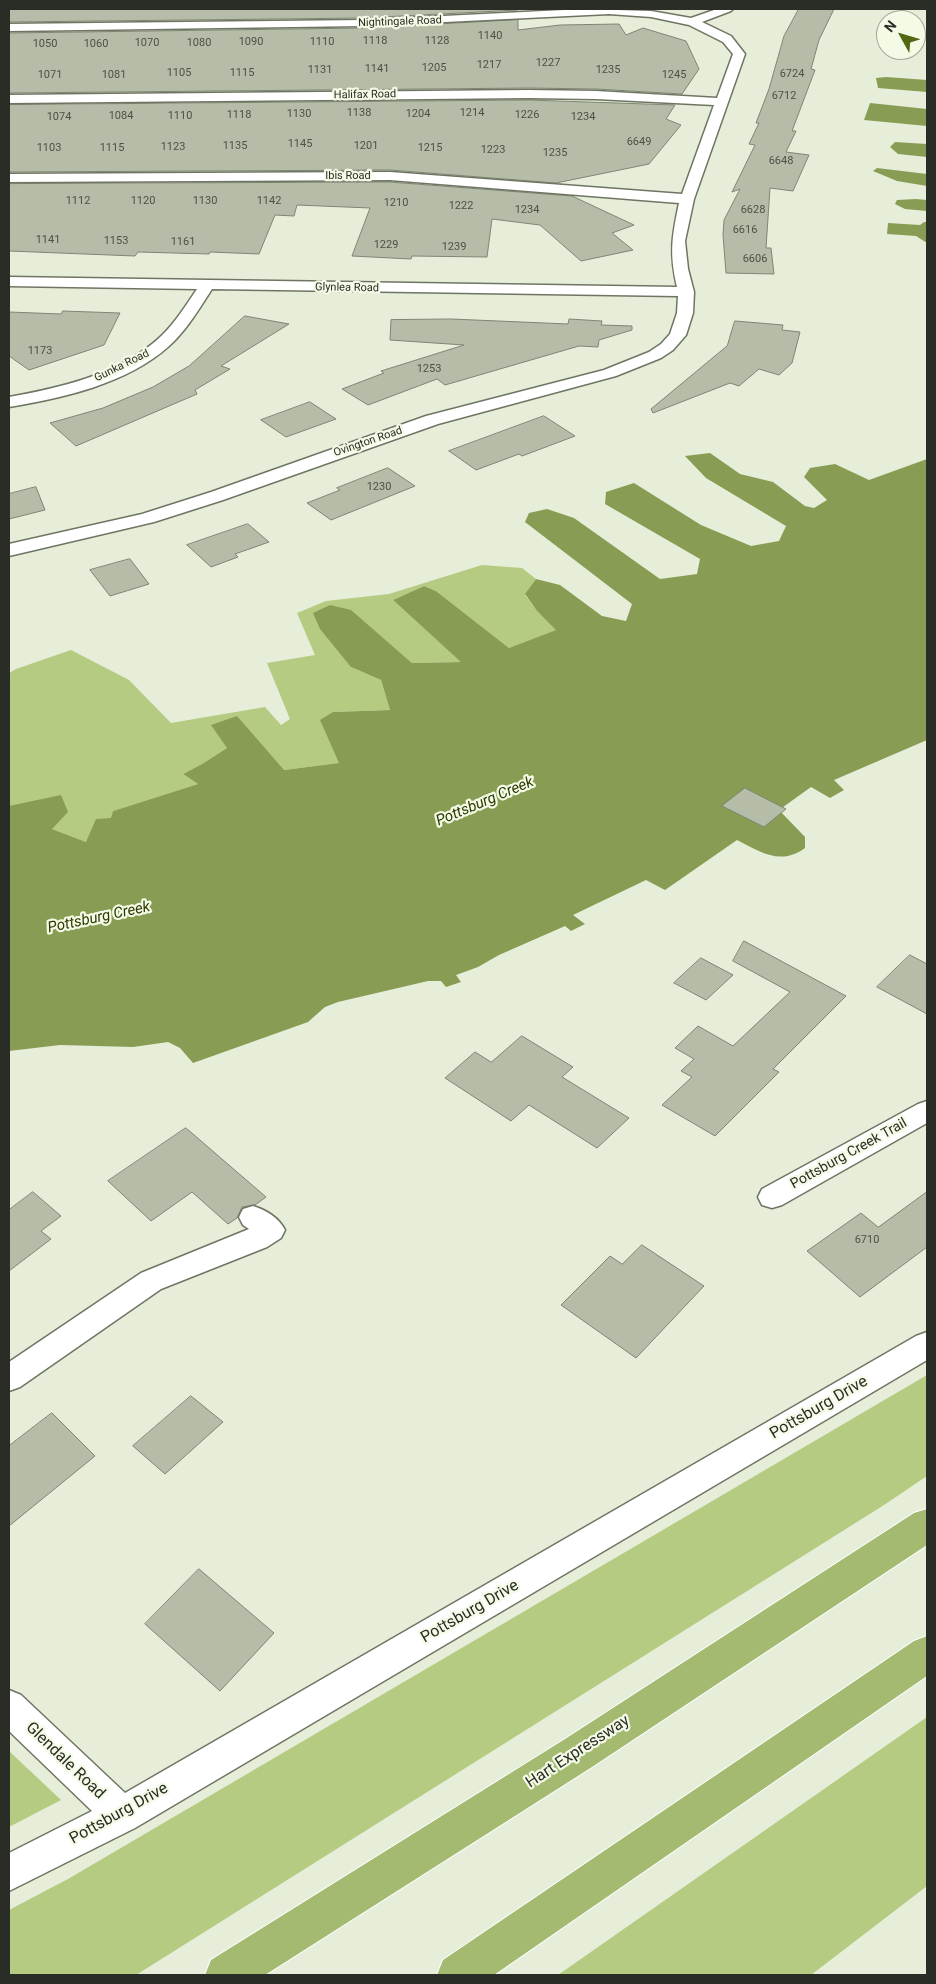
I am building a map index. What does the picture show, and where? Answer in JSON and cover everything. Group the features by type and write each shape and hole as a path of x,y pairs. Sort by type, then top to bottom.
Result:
{"highway":[{"name":"Hart Expressway","path":"226,1975 415,1858 792,1615 927,1525"},
{"path":"458,1975 927,1654"}],"street":[{"path":"692,22 727,9"},
{"name":"Nightingale Road","path":"9,27 363,23 609,11 651,14 692,22 727,39 739,54 687,199 678,240 680,269 686,292"},
{"name":"Halifax Road","path":"9,99 529,94 596,95 721,102"},
{"name":"Ibis Road","path":"9,178 390,176 687,199"},
{"name":"Glynlea Road","path":"9,282 686,292"},
{"name":"Gunka Road","path":"9,402 41,396 83,384 113,373 141,359 160,346 170,336 192,309 206,286"},
{"name":"Ovington Road","path":"9,550 147,518 217,496 432,420 610,373 633,365 667,348 678,335 685,313 686,292"},
{"name":"Pottsburg Creek Trail","path":"772,1197 927,1111"},
{"path":"9,1378 151,1281 258,1239 271,1230 253,1217"},
{"name":"Pottsburg Drive","path":"9,1873 122,1815 927,1345"},
{"name":"Glendale Road","path":"9,1707 122,1815"}],"shaded area":[{"path":"482,565 522,568 536,579 525,595 537,611 557,630 509,648 436,591 424,586 393,600 462,662 412,663 351,611 351,667 381,680 390,710 333,712 339,763 284,770 227,748 183,774 198,784 113,811 112,819 86,842 52,829 9,806 9,673 16,669 71,650 129,680 171,723 265,707 281,725 290,719 267,663 315,655 297,613 326,601 389,594"},
{"path":"927,1375 927,1476 884,1505 136,1975 9,1975 9,1910 68,1879"},
{"path":"927,1717 927,1886 811,1975 558,1975"},
{"path":"9,1751 61,1800 9,1827"}],"water":[{"path":"876,78 927,80 927,92 878,88"},
{"path":"870,103 927,109 927,126 864,120"},
{"path":"895,142 927,144 927,157 898,154 890,147"},
{"path":"877,168 927,174 927,186 897,181 873,171"},
{"path":"897,200 927,200 927,211 905,209 895,204"},
{"path":"927,222 927,243 916,236 887,234 888,223 920,225"},
{"name":"Pottsburg Creek","path":"710,453 740,474 773,482 805,506 814,508 827,500 804,477 810,468 835,464 869,480 927,459 927,740 834,780 844,790 830,798 811,787 779,810 805,837 805,848 796,853 779,857 762,853 737,840 665,890 646,880 573,915 585,924 571,931 565,926 499,955 478,967 456,975 461,982 446,987 441,981 428,981 338,1002 325,1007 308,1022 193,1063 180,1048 168,1042 133,1047 60,1045 9,1051 9,806 61,795 68,812 52,829 86,842 96,819 111,818 113,811 198,784 183,774 227,748 211,725 237,716 284,770 339,763 320,720 333,712 390,710 381,680 351,667 320,629 313,613 330,605 351,610 412,663 461,662 393,600 424,586 436,591 509,648 556,630 537,611 525,594 536,579 560,585 602,616 626,621 632,604 525,522 529,513 547,509 574,518 660,579 697,574 700,559 605,504 606,492 634,483 701,525 751,546 779,541 786,526 706,478 685,456"}],"building":[{"path":"9,9 518,10 363,18 9,22"},
{"path":"799,9 834,9 819,40 811,69 815,70 792,131 796,131 786,152 809,155 793,191 770,188 766,248 771,248 774,274 726,273 723,235 724,220 740,189 732,192 755,145 749,144 759,123 756,123 769,89 784,36"},
{"path":"518,20 518,30 560,25 619,24 626,35 643,28 686,41 699,69 682,94 596,89 529,88 9,93 9,33 363,28"},
{"path":"529,100 675,105 666,119 681,125 649,164 556,183 390,170 9,172 9,105"},
{"path":"390,182 572,196 634,225 612,233 633,250 581,261 540,225 492,219 487,257 412,256 411,259 352,256 370,208 297,205 294,216 275,215 259,254 138,252 135,256 9,251 9,184"},
{"path":"63,311 120,313 104,345 29,370 9,356 9,312 61,314"},
{"path":"245,316 289,324 221,366 230,369 195,390 197,394 76,446 50,423 103,408 153,387 189,366"},
{"path":"451,319 568,324 569,319 602,321 601,325 632,326 632,330 599,340 598,347 579,346 445,385 437,379 368,405 342,389 384,373 381,371 464,345 390,340 391,320"},
{"path":"735,321 783,325 782,330 800,332 792,363 779,375 759,369 739,386 730,383 653,413 651,409 727,346"},
{"path":"310,402 336,419 286,437 261,420"},
{"path":"544,416 575,436 522,456 519,454 476,470 449,451"},
{"path":"388,468 415,486 331,520 307,503 340,490 337,488"},
{"path":"36,487 45,510 9,519 9,494"},
{"path":"248,524 269,542 235,554 238,557 211,567 187,545"},
{"path":"130,559 149,584 110,596 90,570"},
{"path":"745,788 786,809 764,827 722,806"},
{"path":"744,941 846,996 773,1069 779,1072 715,1136 662,1105 692,1077 681,1071 694,1059 675,1048 698,1026 733,1046 790,992 733,961"},
{"path":"910,955 927,964 927,1014 877,987"},
{"path":"701,958 733,975 706,1000 674,983"},
{"path":"522,1036 573,1067 562,1077 629,1118 597,1148 529,1105 511,1121 445,1078 475,1052 491,1062"},
{"path":"186,1128 266,1197 255,1205 242,1207 237,1218 228,1224 192,1192 151,1221 108,1181"},
{"path":"33,1192 61,1216 41,1231 51,1239 9,1271 9,1210"},
{"path":"927,1192 927,1247 860,1297 807,1251 861,1213 878,1227"},
{"path":"642,1245 704,1286 636,1358 561,1305 610,1256 622,1264"},
{"path":"191,1396 223,1422 165,1474 133,1446"},
{"path":"52,1413 95,1456 9,1526 9,1446"},
{"path":"199,1569 274,1633 220,1691 145,1624"}]}
